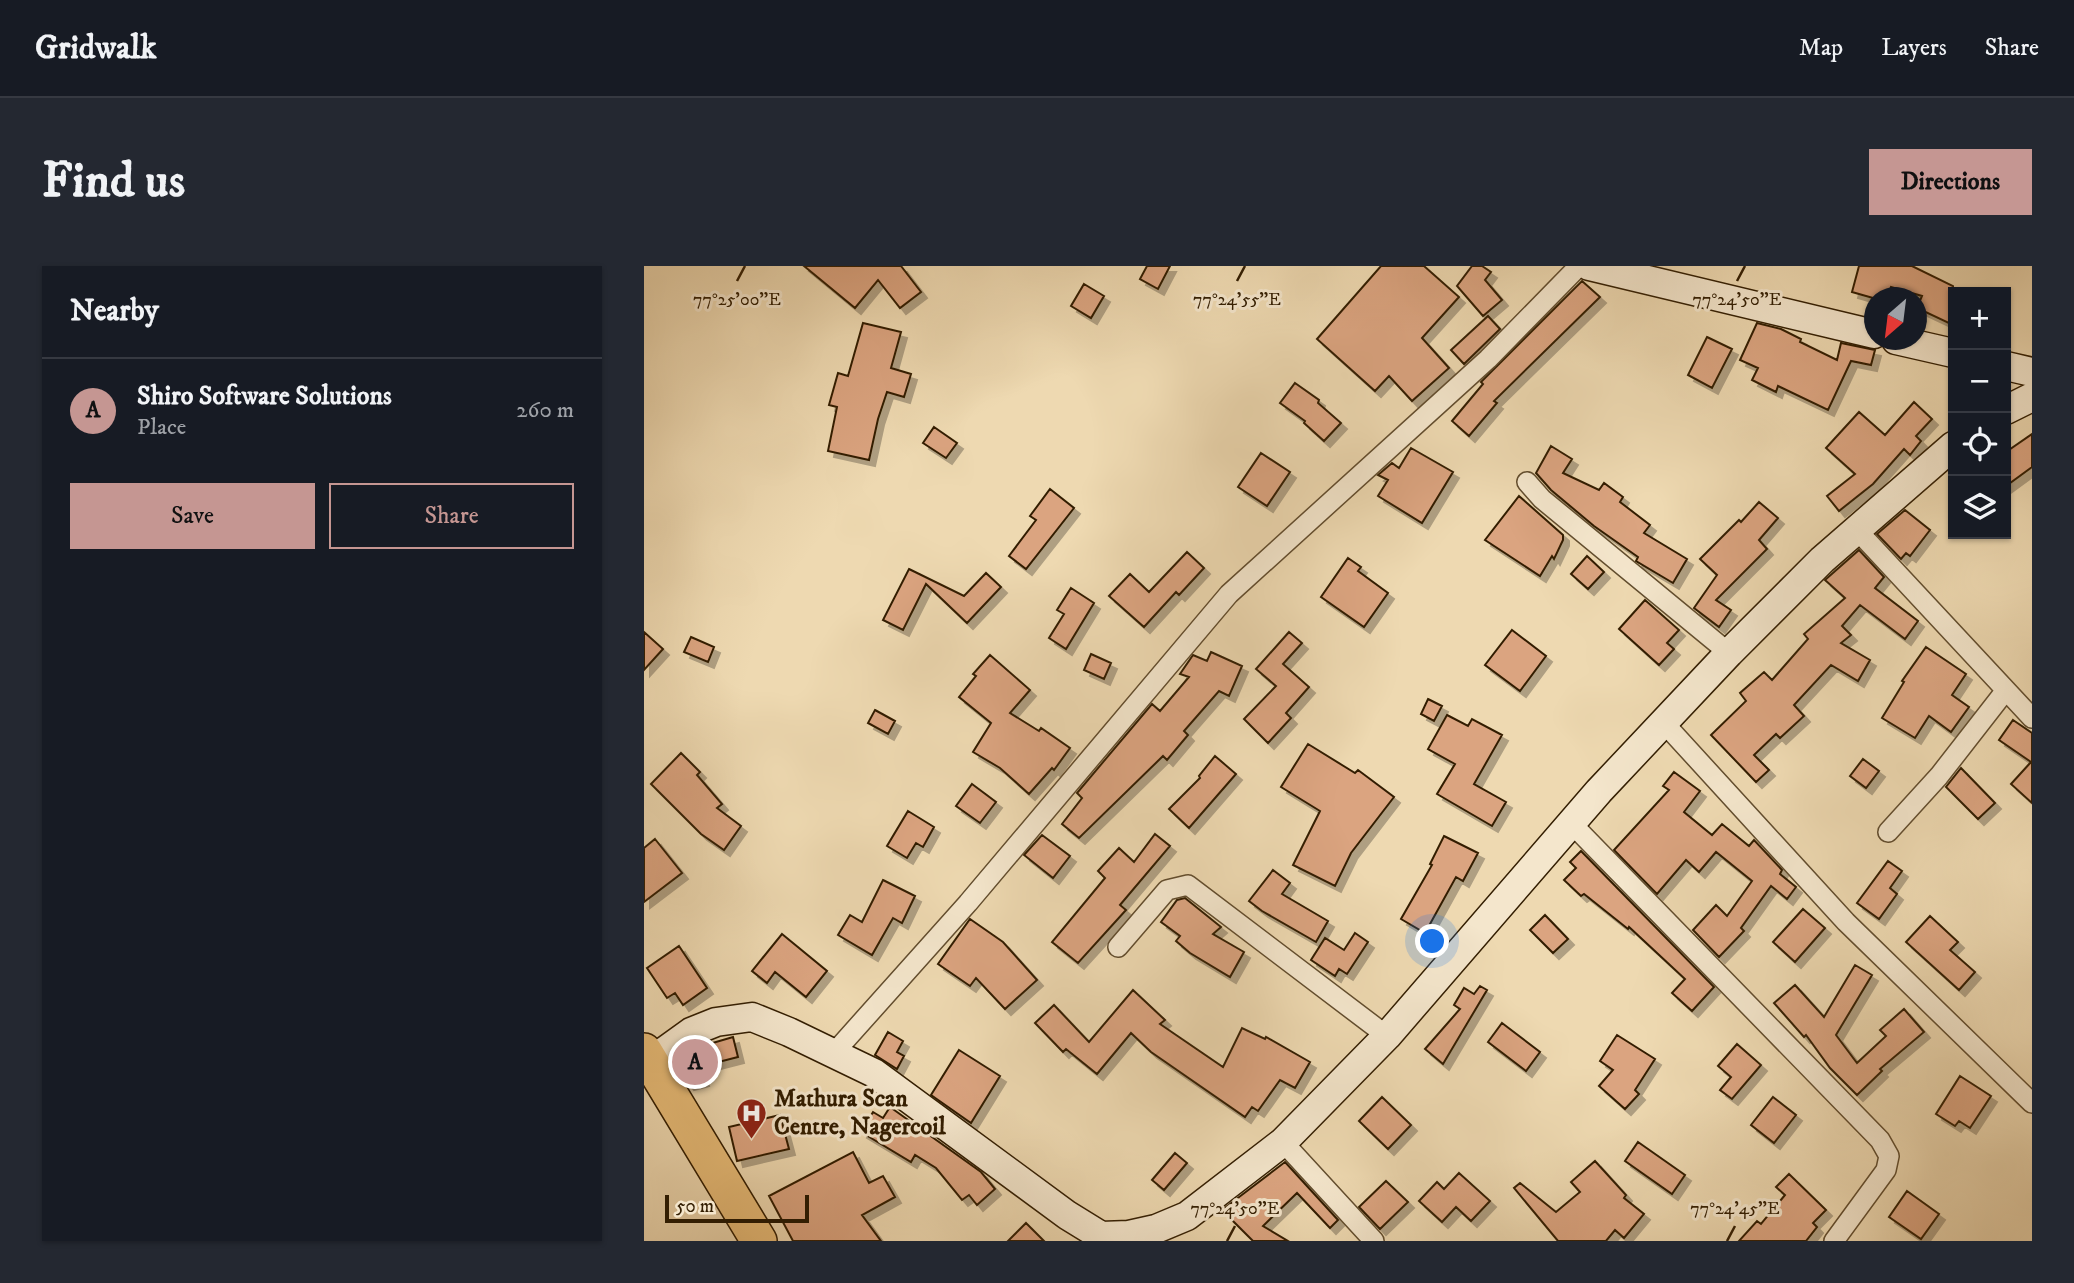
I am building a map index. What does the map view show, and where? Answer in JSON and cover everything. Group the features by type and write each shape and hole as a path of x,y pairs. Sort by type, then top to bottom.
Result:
{"highway":[{"path":"646,1059 760,1241"}],"street":[{"path":"834,1054 968,904 1229,594 1488,359 1579,266"},
{"path":"1589,266 1864,332"},
{"path":"1927,347 1948,352"},
{"path":"2011,367 2032,372"},
{"path":"2011,408 2032,397"},
{"path":"646,1059 691,1032 716,1022 752,1017 874,1073 1100,1238 1156,1229 1187,1216 1283,1142 1387,1036 1599,791 1729,653 1822,560 1948,450"},
{"path":"1527,482 1542,499 1729,653"},
{"path":"1856,529 2032,718"},
{"path":"1888,832 1939,776 2006,690"},
{"path":"1664,723 1846,922 2032,1103"},
{"path":"1572,824 1880,1140 1889,1156 1886,1170 1834,1241"},
{"path":"1118,947 1167,890 1188,884 1387,1036"},
{"path":"1283,1142 1374,1241"}],"building":[{"path":"804,266 901,266 921,292 900,308 878,280 855,308"},
{"path":"1147,266 1170,266 1158,289 1140,279"},
{"path":"1381,266 1424,266 1459,297 1422,338 1449,368 1412,401 1389,376 1375,391 1317,339"},
{"path":"1472,266 1482,266 1491,272 1485,280 1502,300 1483,316 1457,286"},
{"path":"1859,266 1912,266 1953,286 1948,287 1948,323 1927,313 1927,287 1864,287 1864,295 1852,292"},
{"path":"1582,281 1600,297 1494,401 1497,403 1469,436 1452,421 1483,384 1481,382"},
{"path":"1084,284 1104,296 1091,318 1071,306"},
{"path":"1488,316 1500,329 1464,364 1451,350"},
{"path":"863,323 901,332 891,368 911,374 904,397 887,392 869,460 828,451 837,407 829,405 838,373 848,376"},
{"path":"1757,323 1781,329 1801,339 1800,342 1837,360 1841,343 1864,348 1864,350 1875,350 1871,365 1851,361 1828,410 1778,386 1776,392 1752,380 1758,368 1740,360"},
{"path":"1707,337 1732,349 1712,388 1688,375"},
{"path":"1295,383 1319,400 1318,403 1341,423 1324,441 1304,423 1305,421 1280,403"},
{"path":"1914,402 1932,419 1916,436 1921,441 1910,455 1904,449 1873,484 1839,511 1827,496 1855,474 1826,448 1859,412 1885,435"},
{"path":"934,427 957,443 946,458 923,443"},
{"path":"2032,434 2032,467 2011,482 2011,476 2011,449"},
{"path":"1551,446 1572,459 1563,473 1599,490 1604,483 1623,497 1620,502 1650,525 1644,533 1687,559 1673,583 1636,561 1638,557 1594,526 1551,490 1536,473"},
{"path":"1411,448 1453,472 1422,523 1378,496 1388,480 1378,475 1392,463 1399,468"},
{"path":"1261,453 1290,472 1267,506 1238,487"},
{"path":"1050,489 1074,508 1026,569 1009,556 1036,520 1030,516"},
{"path":"1519,496 1563,535 1554,559 1552,556 1540,576 1485,540"},
{"path":"1759,502 1778,518 1759,540 1767,549 1716,600 1731,610 1719,627 1694,608 1717,575 1700,559"},
{"path":"1905,510 1930,530 1910,556 1906,553 1901,559 1877,534"},
{"path":"1859,550 1884,577 1875,588 1918,621 1905,639 1860,605 1842,626 1851,635 1841,643 1870,660 1858,681 1831,665 1794,705 1804,716 1780,738 1776,734 1754,755 1769,770 1756,782 1711,735 1746,701 1740,693 1764,672 1772,680 1808,639 1804,634 1845,598 1825,580"},
{"path":"1187,552 1204,568 1179,595 1176,592 1144,627 1109,596 1130,574 1149,592"},
{"path":"1587,556 1604,572 1588,589 1571,574"},
{"path":"1348,558 1361,567 1358,571 1388,593 1364,627 1321,597"},
{"path":"909,569 964,596 986,573 1001,587 967,623 926,584 903,630 883,620"},
{"path":"1071,588 1094,603 1066,649 1049,638 1064,614 1057,610"},
{"path":"1645,600 1679,630 1667,643 1674,649 1659,665 1619,629"},
{"path":"1512,630 1546,656 1520,691 1485,665"},
{"path":"644,632 663,649 644,670"},
{"path":"1289,632 1302,643 1283,664 1309,687 1286,713 1291,718 1268,743 1244,719 1276,686 1256,669"},
{"path":"691,637 714,647 708,662 684,652"},
{"path":"1926,647 1966,674 1952,695 1969,707 1951,732 1929,716 1915,738 1882,718 1904,682 1902,681"},
{"path":"1211,652 1242,666 1229,696 1219,691 1184,731 1188,735 1167,760 1163,756 1079,838 1062,824 1082,798 1077,793 1152,704 1160,711 1189,677 1180,674 1193,655 1207,661"},
{"path":"1091,654 1111,663 1104,679 1084,670"},
{"path":"990,655 1030,690 1010,713 1039,731 1041,728 1070,748 1054,770 1052,768 1029,794 1000,768 973,752 991,723 959,697 976,676 973,674"},
{"path":"1428,699 1442,706 1434,721 1421,714"},
{"path":"875,710 895,721 888,734 868,723"},
{"path":"1447,715 1468,726 1472,719 1502,735 1474,784 1506,802 1492,826 1437,794 1455,764 1428,749"},
{"path":"2013,720 2032,733 2032,803 2011,784 2031,762 1999,740"},
{"path":"1308,744 1355,773 1358,770 1394,797 1351,853 1335,886 1293,865 1320,811 1281,787"},
{"path":"681,753 700,772 697,775 722,804 717,808 741,826 724,850 701,834 651,784"},
{"path":"1215,756 1236,774 1189,828 1169,809 1200,778"},
{"path":"1863,759 1879,771 1866,788 1850,776"},
{"path":"1961,768 1995,803 1978,819 1946,787"},
{"path":"1674,772 1700,791 1684,812 1712,835 1722,824 1749,846 1754,840 1782,870 1780,874 1796,887 1787,899 1771,886 1741,928 1744,931 1719,957 1693,930 1716,905 1727,916 1752,881 1716,852 1699,872 1686,860 1657,894 1614,850 1669,790 1663,786"},
{"path":"972,784 996,802 980,823 956,806"},
{"path":"908,811 934,827 923,847 916,843 907,858 887,846"},
{"path":"1155,834 1170,846 1120,905 1126,910 1078,963 1052,942 1105,878 1098,871 1119,848 1134,862"},
{"path":"1042,835 1070,856 1053,878 1024,855"},
{"path":"1444,836 1478,853 1463,881 1456,877 1425,933 1401,919 1432,865 1430,864"},
{"path":"655,839 682,873 644,902 644,848"},
{"path":"1581,851 1714,987 1692,1011 1672,993 1685,979 1629,927 1628,929 1584,894 1581,896 1564,880 1576,868 1570,862"},
{"path":"1888,861 1902,871 1890,888 1897,894 1879,919 1857,903"},
{"path":"1273,870 1290,883 1282,894 1328,921 1316,942 1249,901"},
{"path":"883,880 915,896 902,923 893,918 872,955 838,935 850,915 862,922"},
{"path":"1185,898 1221,927 1213,934 1244,952 1230,977 1190,953 1176,941 1180,936 1161,922 1177,900"},
{"path":"1803,909 1825,928 1795,962 1773,942"},
{"path":"1545,915 1568,939 1553,953 1530,930"},
{"path":"1930,916 1958,942 1950,950 1975,972 1959,990 1906,942"},
{"path":"970,919 1003,942 1037,980 1005,1009 976,978 970,986 938,964"},
{"path":"1355,933 1368,942 1347,974 1339,969 1335,976 1311,960 1325,938 1344,950"},
{"path":"782,934 827,971 806,997 775,972 767,983 752,971"},
{"path":"679,946 707,988 683,1005 675,993 667,998 647,968"},
{"path":"1855,965 1872,975 1836,1035 1857,1063 1886,1036 1880,1030 1904,1009 1924,1032 1880,1069 1882,1071 1857,1095 1830,1068 1806,1035 1804,1037 1774,1003 1795,985 1824,1017"},
{"path":"1480,986 1487,990 1443,1064 1425,1049 1460,1009 1454,1005 1464,988 1474,994"},
{"path":"1133,990 1165,1020 1160,1024 1223,1067 1242,1028 1265,1039 1266,1037 1310,1062 1295,1088 1280,1080 1258,1111 1252,1107 1245,1117 1151,1052 1131,1033 1097,1074 1066,1049 1063,1052 1035,1023 1054,1005 1089,1042"},
{"path":"1502,1023 1540,1052 1526,1071 1488,1042"},
{"path":"888,1032 903,1041 897,1052 904,1056 897,1069 875,1055"},
{"path":"1617,1035 1655,1059 1635,1090 1639,1094 1625,1109 1599,1086 1613,1070 1600,1061"},
{"path":"733,1037 738,1057 699,1067 703,1080 688,1084 675,1064 699,1047"},
{"path":"1737,1044 1761,1065 1732,1099 1720,1090 1731,1077 1718,1066"},
{"path":"959,1050 1000,1076 971,1123 931,1095"},
{"path":"1960,1076 1991,1096 1970,1128 1959,1121 1955,1126 1936,1114"},
{"path":"1382,1097 1411,1125 1388,1149 1359,1121"},
{"path":"1773,1097 1796,1115 1774,1143 1751,1125"},
{"path":"890,1107 981,1172 995,1189 977,1205 969,1195 962,1200 936,1168 915,1155 911,1162 861,1132 873,1112 883,1118"},
{"path":"780,1115 789,1149 737,1161 729,1127"},
{"path":"1638,1142 1685,1175 1672,1194 1625,1161"},
{"path":"853,1152 869,1183 883,1176 895,1197 862,1215 881,1241 793,1241 769,1196"},
{"path":"1175,1153 1187,1163 1164,1190 1152,1180"},
{"path":"1595,1161 1626,1195 1624,1198 1644,1214 1624,1238 1615,1230 1606,1241 1558,1241 1514,1188 1520,1183 1556,1212 1580,1192 1571,1182"},
{"path":"1285,1162 1338,1220 1330,1228 1297,1193 1263,1226 1288,1241 1253,1241 1222,1210"},
{"path":"1459,1173 1490,1201 1471,1221 1456,1207 1442,1222 1419,1201 1437,1182 1444,1189"},
{"path":"1789,1174 1826,1210 1813,1223 1817,1227 1806,1241 1739,1241 1757,1221 1761,1224 1785,1195 1776,1187"},
{"path":"1386,1181 1408,1202 1380,1229 1359,1207"},
{"path":"1907,1191 1939,1214 1921,1239 1889,1217"},
{"path":"1026,1223 1044,1241 1008,1241"}],"place":[{"name":"Shiro Software Solutions","path":"695,1062"},
{"name":"Mathura Scan Centre, Nagercoil","path":"751,1140"}]}
